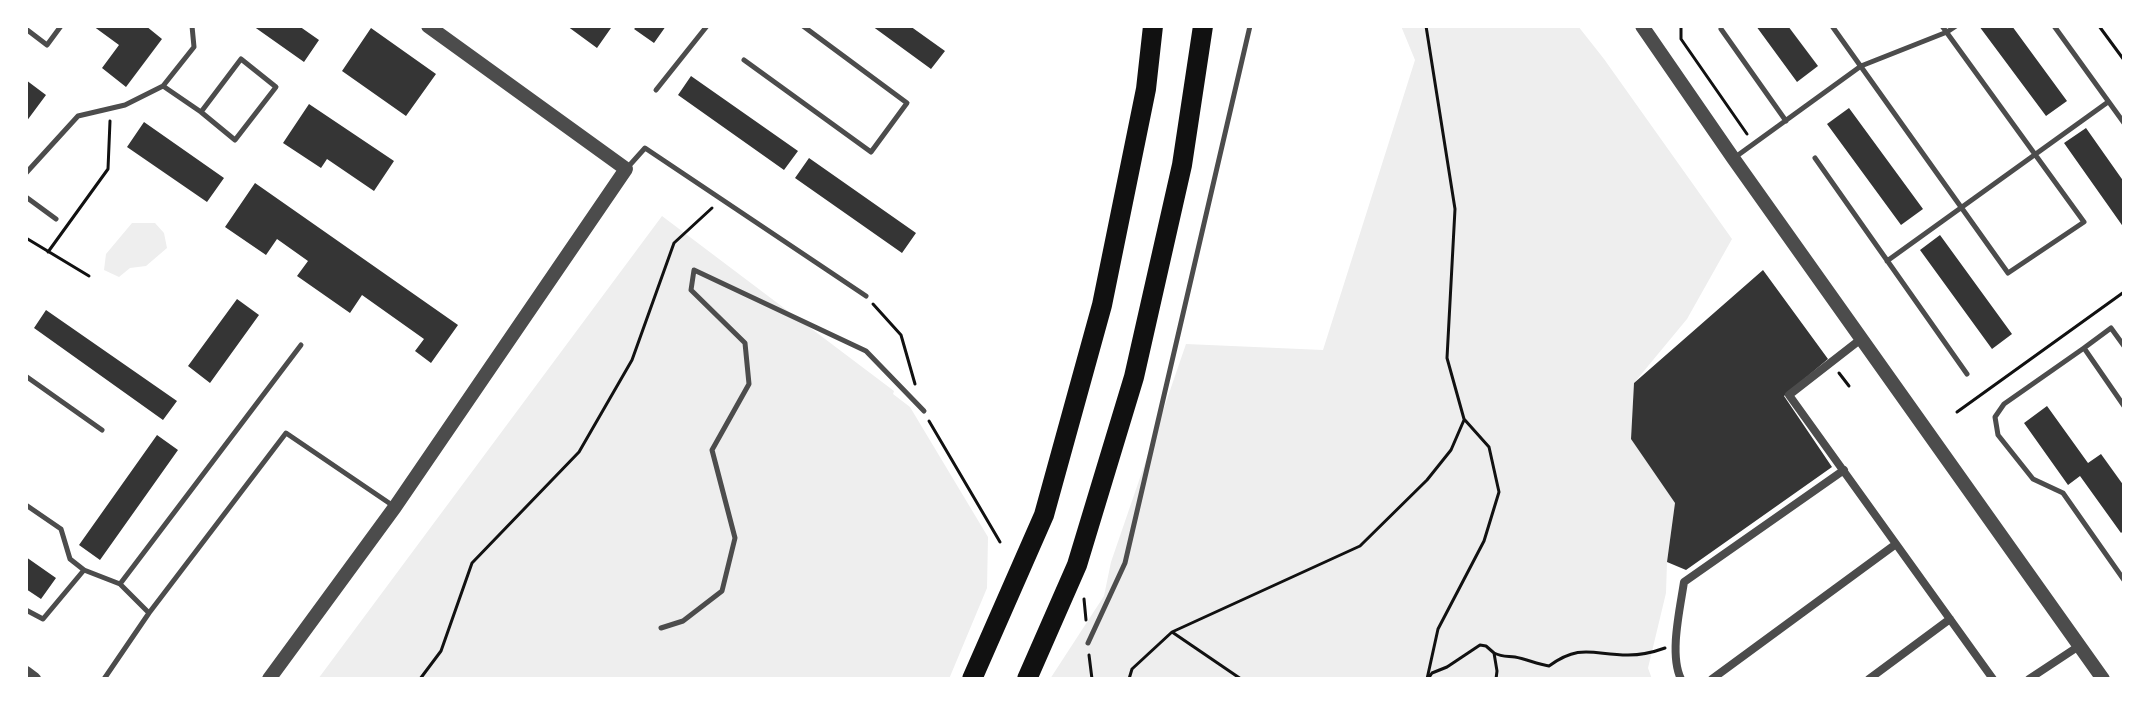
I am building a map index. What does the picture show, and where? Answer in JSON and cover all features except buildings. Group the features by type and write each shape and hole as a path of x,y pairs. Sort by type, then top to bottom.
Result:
{"highway":[{"path":"972,679 1044,515 1102,305 1146,89 1153,26"},
{"path":"1027,679 1077,565 1134,377 1182,165 1203,26"}],"street":[{"path":"269,679 395,507 626,169 428,26"},
{"path":"1642,26 2103,679"},
{"path":"1861,339 1789,395 1993,679"},
{"path":"1679,676 1676,644 1684,582 1844,470"},
{"path":"1712,679 1896,544"},
{"path":"1869,679 1950,619"},
{"path":"2029,679 2079,646"},
{"path":"26,673 34,679"}],"lane":[{"path":"26,29 47,45 61,26"},
{"path":"26,173 78,116 125,105 163,86 194,47 192,26"},
{"path":"656,90 707,26"},
{"path":"744,60 871,152 907,103 803,26"},
{"path":"1088,643 1125,563 1250,26"},
{"path":"1832,26 2008,273 2084,222 1942,26"},
{"path":"1733,158 1861,66 1956,26"},
{"path":"2054,26 2124,123"},
{"path":"1721,29 1786,121"},
{"path":"163,86 235,140 276,87 241,59 201,112"},
{"path":"1887,261 2108,102"},
{"path":"626,169 645,148 866,296"},
{"path":"1815,158 1967,374"},
{"path":"26,197 56,219"},
{"path":"661,628 683,621 722,591 735,538 712,450 749,384 745,343 691,290 694,270 866,351 924,411"},
{"path":"2124,346 2111,328 2004,404 1995,417 1998,435 2033,479 2063,493 2124,580"},
{"path":"120,584 301,345"},
{"path":"2084,348 2124,406"},
{"path":"26,379 102,430"},
{"path":"104,679 149,613 286,433 395,507"},
{"path":"26,505 61,529 70,559 84,570 120,584 149,613"},
{"path":"26,610 43,619 84,570"}],"path":[{"path":"1426,26 1455,209 1447,358 1464,419 1489,447 1499,492 1484,541 1438,629 1427,679"},
{"path":"1681,26 1681,39 1754,143"},
{"path":"2099,26 2124,60"},
{"path":"48,252 108,169 110,121"},
{"path":"420,679 441,651 472,563 579,452 632,360 674,243 722,200"},
{"path":"26,238 89,276"},
{"path":"1957,412 2124,292"},
{"path":"866,296 901,335 924,411 1000,542"},
{"path":"1129,679 1132,669 1172,632 1360,546 1427,480 1451,450 1464,419"},
{"path":"1172,632 1241,679"},
{"path":"1427,679 1480,645 1500,656 1549,666 1581,650 1629,655 1676,644"},
{"path":"1494,653 1496,679"},
{"path":"1088,679 1091,673"}],"shaded area":[{"path":"1401,26 1578,26 1732,239 1687,319 1634,383 1631,439 1675,503 1666,593 1648,668 1652,679 1050,679 1104,596 1111,562 1186,344 1323,350 1415,60"},
{"path":"662,216 894,391 893,394 910,407 988,537 987,588 949,679 318,679"},
{"path":"132,223 155,223 164,233 167,248 146,266 130,268 119,277 104,270 106,254"}]}
